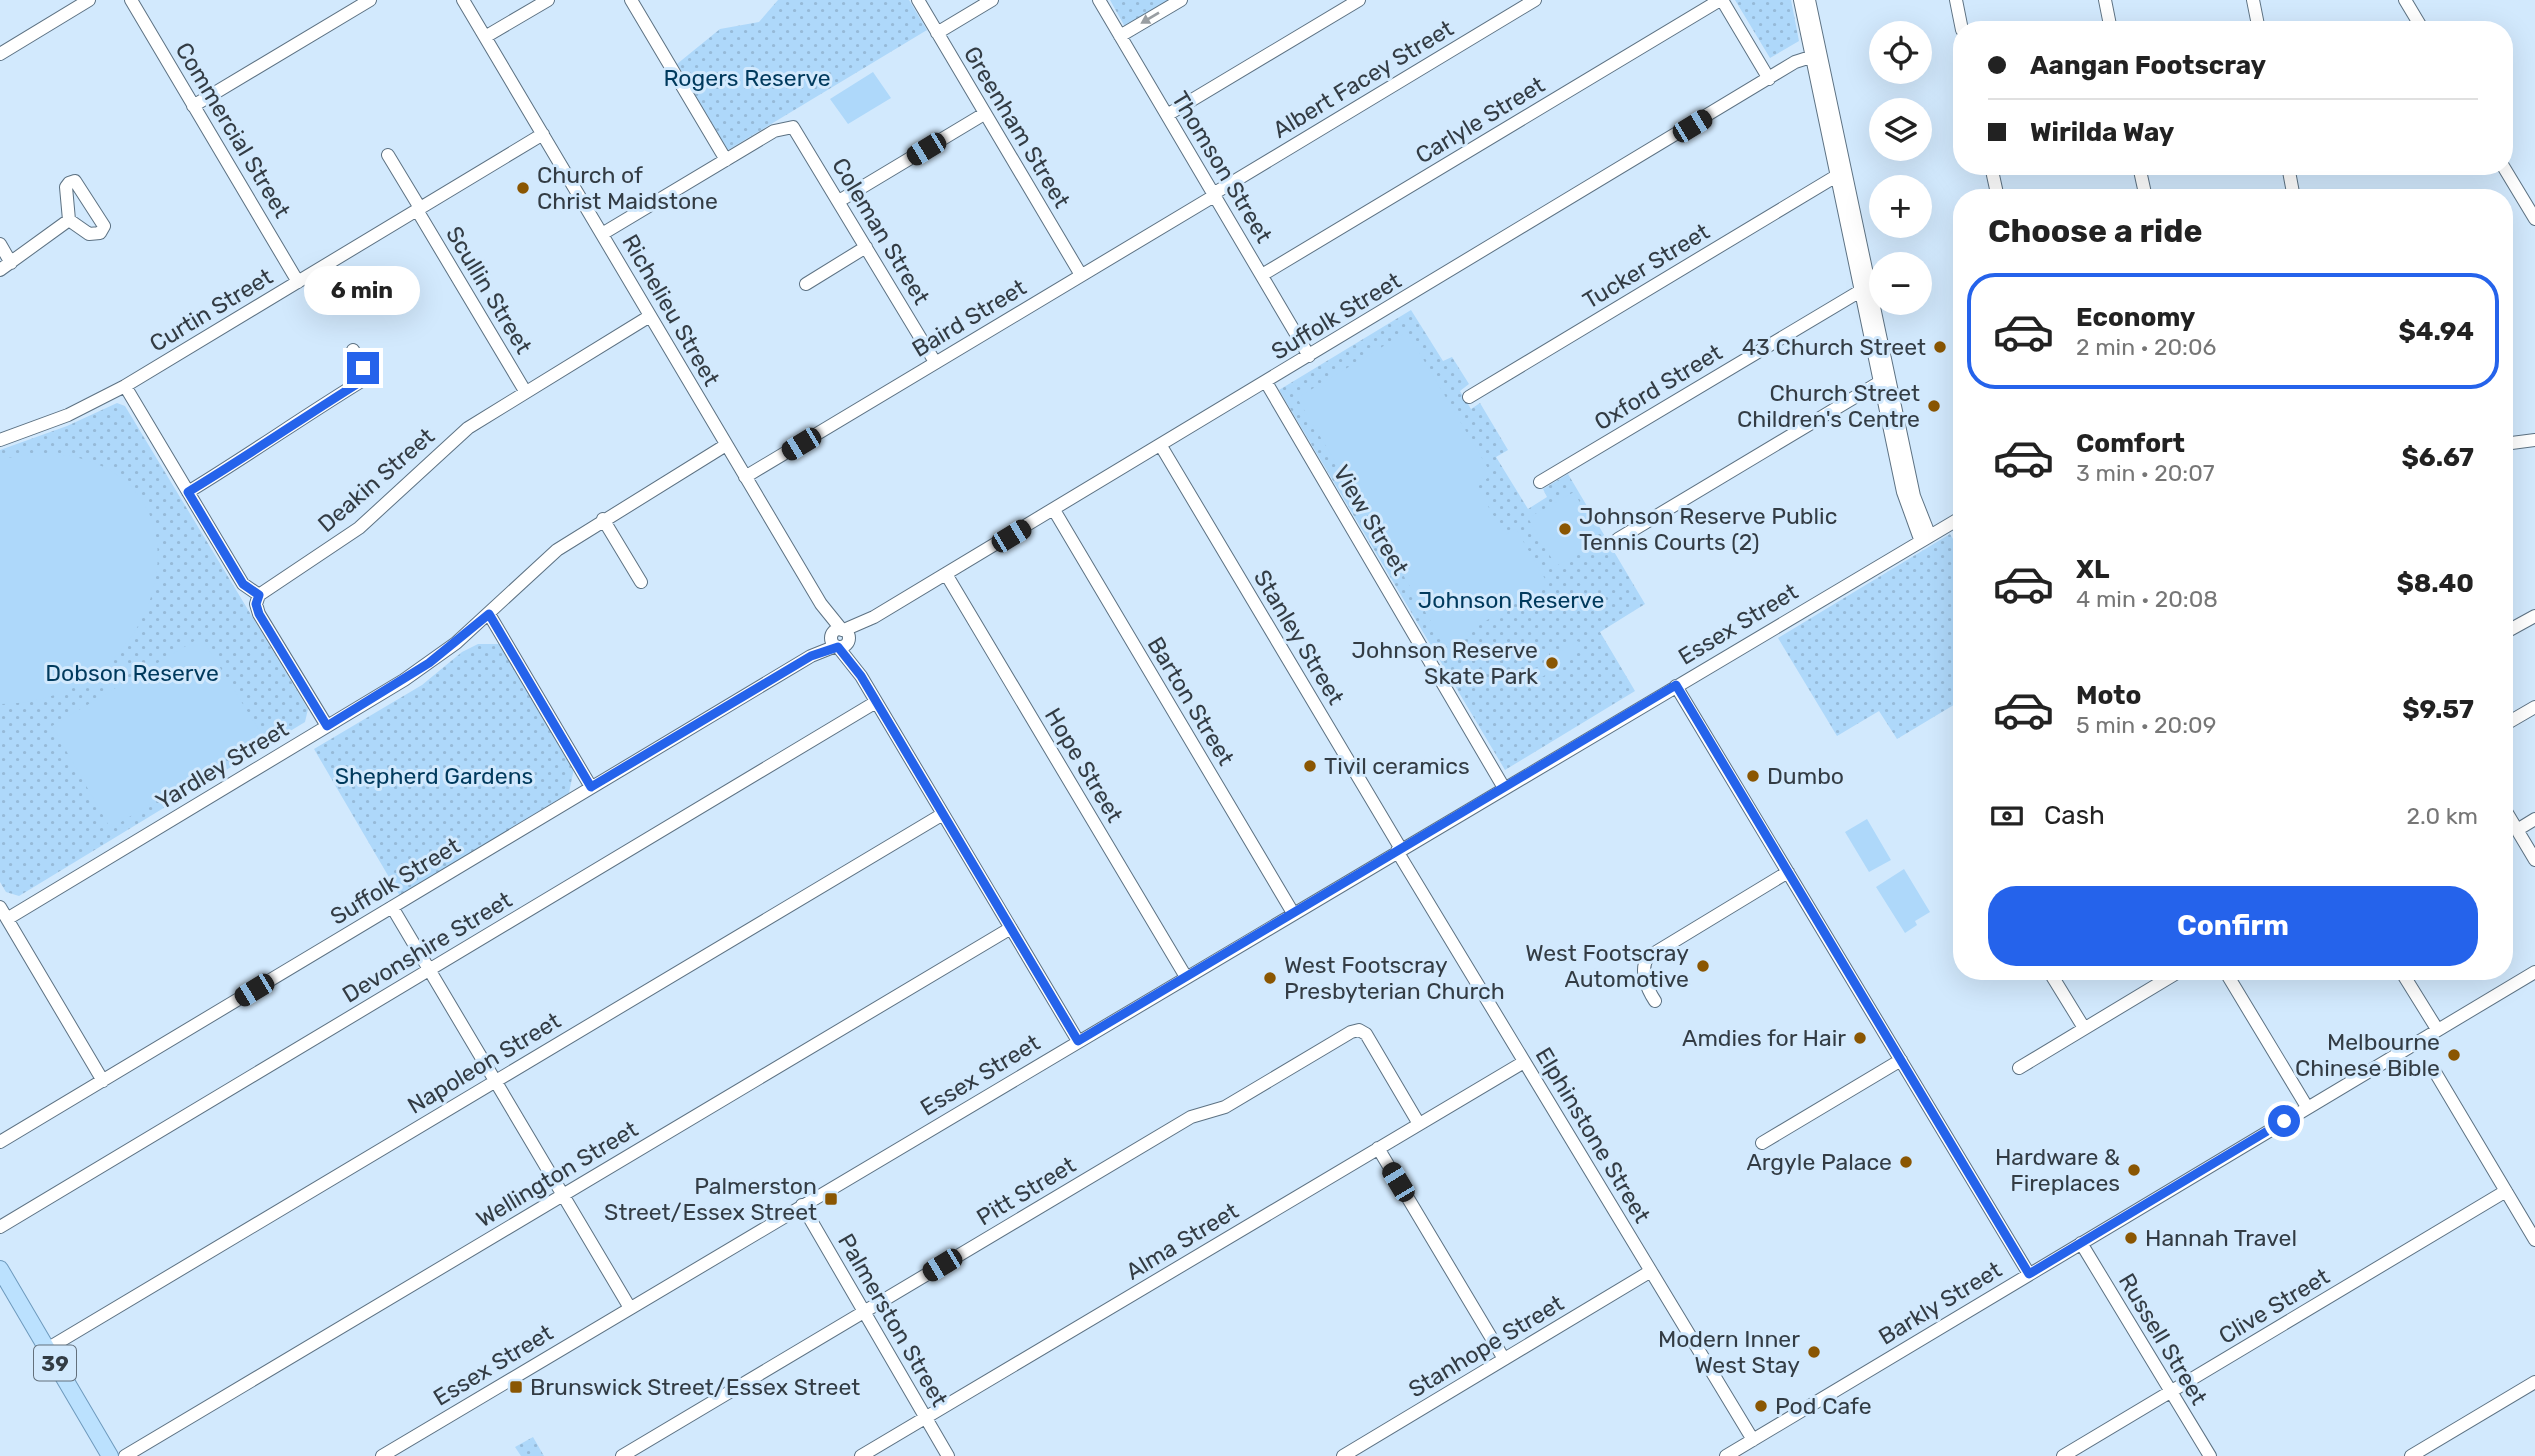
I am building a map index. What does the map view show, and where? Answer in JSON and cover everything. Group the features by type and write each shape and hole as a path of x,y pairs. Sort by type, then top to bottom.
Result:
{"main road":[{"name":"39","path":"0,1269 110,1456"}],"street":[{"path":"0,54 89,0"},
{"name":"Commercial Street","path":"131,0 298,282"},
{"path":"193,106 370,0"},
{"name":"Richelieu Street","path":"463,0 1078,1041"},
{"path":"485,37 548,0"},
{"path":"603,234 726,160 631,0"},
{"name":"Greenham Street","path":"918,0 1081,275"},
{"path":"937,33 992,0"},
{"name":"Thomson Street","path":"1099,0 1309,356"},
{"path":"1120,36 1181,0"},
{"path":"1167,115 1359,0"},
{"name":"Albert Facey Street","path":"1214,195 1535,0"},
{"path":"1721,0 1769,79"},
{"name":"Carlyle Street","path":"1262,275 1721,0"},
{"path":"1800,0 1816,55 1885,379 1905,500 1925,536"},
{"path":"1809,0 1816,55"},
{"path":"1956,0 1960,21"},
{"path":"2105,0 2109,21"},
{"path":"2253,0 2257,21"},
{"path":"2406,0 2418,21"},
{"name":"Suffolk Street","path":"0,1142 1769,79 1816,55"},
{"path":"839,201 984,114"},
{"name":"Coleman Street","path":"726,160 774,131 789,126 797,131 935,362"},
{"name":"Curtin Street","path":"0,440 68,415 125,386 543,134"},
{"name":"Scullin Street","path":"388,155 525,391"},
{"name":"Tucker Street","path":"1469,397 1841,173"},
{"path":"2508,175 2535,219"},
{"name":"Baird Street","path":"745,477 1214,195"},
{"path":"0,244 6,267 69,220"},
{"path":"806,284 866,247"},
{"name":"Oxford Street","path":"1540,482 1865,287"},
{"name":"Deakin Street","path":"259,595 359,528 448,445 525,391 650,316"},
{"path":"188,492 244,458 296,420 371,379 353,350"},
{"path":"1618,539 1885,379"},
{"name":"View Street","path":"1266,382 1504,788"},
{"path":"125,386 243,584 259,595 256,604 259,614 327,726"},
{"path":"2513,443 2535,440"},
{"name":"Yardley Street","path":"7,919 429,663 489,614 541,563 603,519 726,445"},
{"name":"Stanley Street","path":"1161,446 1399,850"},
{"name":"Barton Street","path":"1054,510 1293,913"},
{"path":"603,519 640,582"},
{"name":"Essex Street","path":"382,1456 1953,521"},
{"name":"Hope Street","path":"946,574 1186,977"},
{"path":"489,614 591,787"},
{"path":"2513,629 2535,616"},
{"path":"1676,685 2029,1274"},
{"name":"Devonshire Street","path":"0,1227 876,702"},
{"path":"2513,720 2535,707"},
{"name":"Napoleon Street","path":"47,1349 943,814"},
{"path":"2517,830 2535,819"},
{"path":"2513,823 2535,860"},
{"name":"Elphinstone Street","path":"1399,850 1753,1440"},
{"path":"1655,1001 1646,984 1644,965 1648,957 1788,872"},
{"path":"0,907 103,1081"},
{"path":"393,907 630,1308"},
{"name":"Wellington Street","path":"125,1456 1011,928"},
{"name":"Barkly Street","path":"1727,1456 2535,972"},
{"path":"2055,980 2084,1028"},
{"path":"2019,1068 2165,980"},
{"path":"2230,980 2307,1107"},
{"path":"2407,980 2437,1029"},
{"name":"Pitt Street","path":"622,1456 1191,1117 1225,1107 1351,1032 1359,1030 1366,1034 1419,1124"},
{"path":"1762,1143 1901,1060"},
{"name":"Alma Street","path":"861,1456 1524,1062"},
{"path":"2435,1072 2535,1240"},
{"path":"1378,1148 1504,1359"},
{"name":"Clive Street","path":"2063,1456 2506,1191"},
{"name":"Palmerston Street","path":"802,1205 948,1456"},
{"name":"Russell Street","path":"2081,1243 2210,1456"},
{"name":"Stanhope Street","path":"1343,1456 1651,1271"},
{"path":"2411,1456 2535,1382"}],"green space":[{"name":"Rogers Reserve","path":"778,0 909,0 927,30 728,150 677,64 720,29 759,22"},
{"path":"1110,0 1169,0 1125,27"},
{"path":"1735,0 1791,0 1799,41 1770,58"},
{"path":"873,72 891,98 848,124 830,99"},
{"name":"Johnson Reserve","path":"1411,310 1443,361 1452,357 1469,384 1460,391 1471,409 1480,403 1508,450 1496,457 1528,509 1547,497 1543,489 1568,474 1645,604 1600,632 1635,691 1505,770 1279,390"},
{"path":"1407,332 1492,475 1476,486 1505,535 1516,529 1548,584 1445,645 1297,398"},
{"name":"Dobson Reserve","path":"117,403 125,406 308,709 305,722 19,896 6,892 0,882 0,450 67,426"},
{"path":"42,453 101,466 138,495 156,535 155,581 138,626 105,666 59,693 0,704 0,459"},
{"name":"Johnson Reserve Public Tennis Courts (2)","path":"1574,492 1601,540 1556,566 1528,518"},
{"path":"1950,534 1953,539 1953,705 1897,739 1879,711 1837,736 1778,638"},
{"path":"201,637 259,730 260,737 116,825 108,824 52,726"},
{"name":"Johnson Reserve Skate Park","path":"1578,641 1580,644 1549,672 1526,683 1532,667 1538,668 1550,659 1550,651 1563,650"},
{"name":"Shepherd Gardens","path":"478,644 500,644 574,768 569,793 400,896 314,749 422,685 462,652"},
{"path":"1867,819 1891,860 1869,872 1845,832"},
{"path":"1904,869 1930,912 1915,921 1917,925 1905,933 1876,887"},
{"path":"533,1437 544,1456 521,1456 515,1447"}],"place":[{"name":"Church of Christ Maidstone","path":"523,188"},
{"name":"43 Church Street","path":"1940,347"},
{"name":"Church Street Children's Centre","path":"1934,406"},
{"name":"Johnson Reserve Public Tennis Courts (2)","path":"1565,529"},
{"name":"Johnson Reserve Skate Park","path":"1552,663"},
{"name":"Tivil ceramics","path":"1310,766"},
{"name":"Dumbo","path":"1753,776"},
{"name":"West Footscray Automotive","path":"1703,966"},
{"name":"West Footscray Presbyterian Church","path":"1270,978"},
{"name":"Amdies for Hair","path":"1860,1038"},
{"name":"Melbourne Chinese Bible","path":"2454,1055"},
{"name":"Argyle Palace","path":"1906,1162"},
{"name":"Hardware & Fireplaces","path":"2134,1170"},
{"name":"Palmerston Street/Essex Street","path":"831,1199"},
{"name":"Hannah Travel","path":"2131,1238"},
{"name":"Modern Inner West Stay","path":"1814,1352"},
{"name":"Brunswick Street/Essex Street","path":"516,1387"},
{"name":"Pod Cafe","path":"1761,1406"}],"route":[{"path":"363,368 368,377 296,420 244,458 188,492 243,584 259,595 256,604 259,614 327,726 429,663 489,614 591,787 811,656 836,646 844,652 861,676 1078,1041 1676,685 2029,1274 2284,1121"}]}
